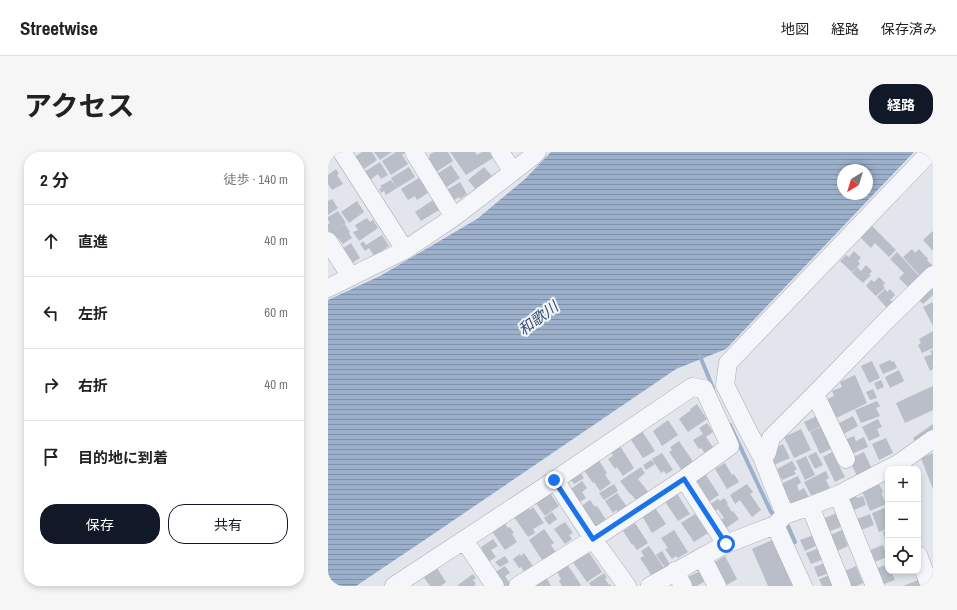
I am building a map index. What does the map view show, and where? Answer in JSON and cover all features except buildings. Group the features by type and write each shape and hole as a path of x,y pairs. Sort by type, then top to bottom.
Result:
{"street":[{"path":"342,152 405,250"},
{"path":"414,152 454,217"},
{"path":"500,152 513,172"},
{"path":"328,288 405,250 454,217 537,152"},
{"path":"803,586 780,520 762,457 725,385 728,363 930,152"},
{"path":"328,241 351,277"},
{"path":"762,457 767,453 771,438 933,275"},
{"path":"394,586 692,387 704,389 730,446 684,479 518,586"},
{"path":"815,394 846,459"},
{"path":"895,466 933,439"},
{"path":"650,586 679,579 702,556 885,473"},
{"path":"684,479 726,544"},
{"path":"554,480 593,539 627,586"},
{"path":"838,495 875,586"},
{"path":"810,506 842,586"},
{"path":"464,540 495,586"},
{"path":"702,556 716,586"},
{"path":"921,563 930,586"}],"water":[{"name":"和歌川","path":"551,152 914,152 873,195 873,164 837,164 837,200 868,200 726,349 676,369 356,586 328,586 328,300 380,276 477,219 525,179"}],"waterway":[{"path":"700,356 713,388"},
{"path":"730,425 771,512 777,517"},
{"path":"783,522 788,526 795,542"}],"route":[{"path":"554,480 593,539 684,479 726,544"}]}
